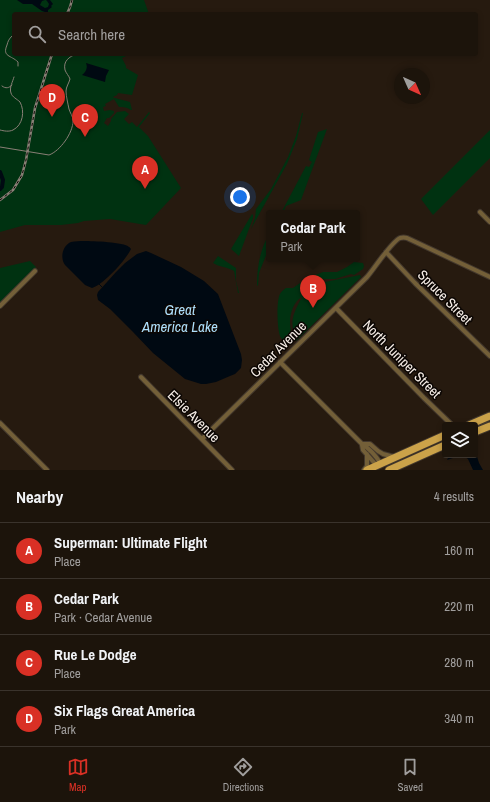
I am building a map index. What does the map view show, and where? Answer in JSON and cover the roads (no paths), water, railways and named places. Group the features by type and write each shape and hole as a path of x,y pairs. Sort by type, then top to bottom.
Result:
{"main road":[{"path":"476,422 490,416"},
{"path":"478,431 490,426"},
{"path":"366,470 442,436"},
{"path":"389,470 442,446"}],"street":[{"path":"480,212 490,222"},
{"name":"Cedar Avenue","path":"202,439 367,277 396,240 400,238 407,238 490,277"},
{"name":"Spruce Street","path":"386,252 490,356"},
{"path":"0,306 35,271"},
{"name":"North Juniper Street","path":"336,308 449,422"},
{"path":"280,362 362,444 371,451 377,458 379,465"},
{"name":"Elsie Avenue","path":"141,377 232,470"},
{"path":"0,423 47,470"},
{"path":"362,444 363,450 379,465"},
{"path":"362,444 370,444 383,454 395,458"},
{"path":"366,470 367,454"}],"water":[{"path":"17,0 45,0 42,1 40,5 45,8 48,7 49,4 46,0 50,0 53,4 48,12 45,12 32,4 23,4"},
{"path":"86,63 109,70 105,82 82,75 85,73 87,67"},
{"path":"84,241 121,244 130,247 131,249 114,272 97,286 92,288 85,285 63,262 63,252 68,244 71,242"},
{"name":"Great America Lake","path":"146,251 181,267 204,281 218,294 241,354 241,368 235,374 216,382 206,384 185,379 153,353 110,309 98,300 98,292 116,272 137,254"},
{"path":"466,458 477,458 483,470 473,470"}],"waterway":[{"path":"0,172 3,180 2,187 0,189"},
{"path":"99,284 102,287"}],"tram line":[{"path":"12,36 9,40 6,54 18,62 18,66"},
{"path":"0,147 49,155 57,150 65,141 71,131 73,121 66,95 66,90 70,79 65,70 65,64 72,56"},
{"path":"0,130 13,130 19,125 22,118 22,106 20,102 12,96 11,91 14,77"},
{"path":"2,86 7,88 12,85"}],"railway":[{"path":"68,12 72,0"},
{"path":"0,200 13,190 22,175 35,108 51,56"}],"place":[{"name":"Six Flags Great America","path":"52,117"},
{"name":"Rue Le Dodge","path":"85,137"},
{"name":"Superman: Ultimate Flight","path":"145,189"},
{"name":"Cedar Park","path":"313,308"}]}
